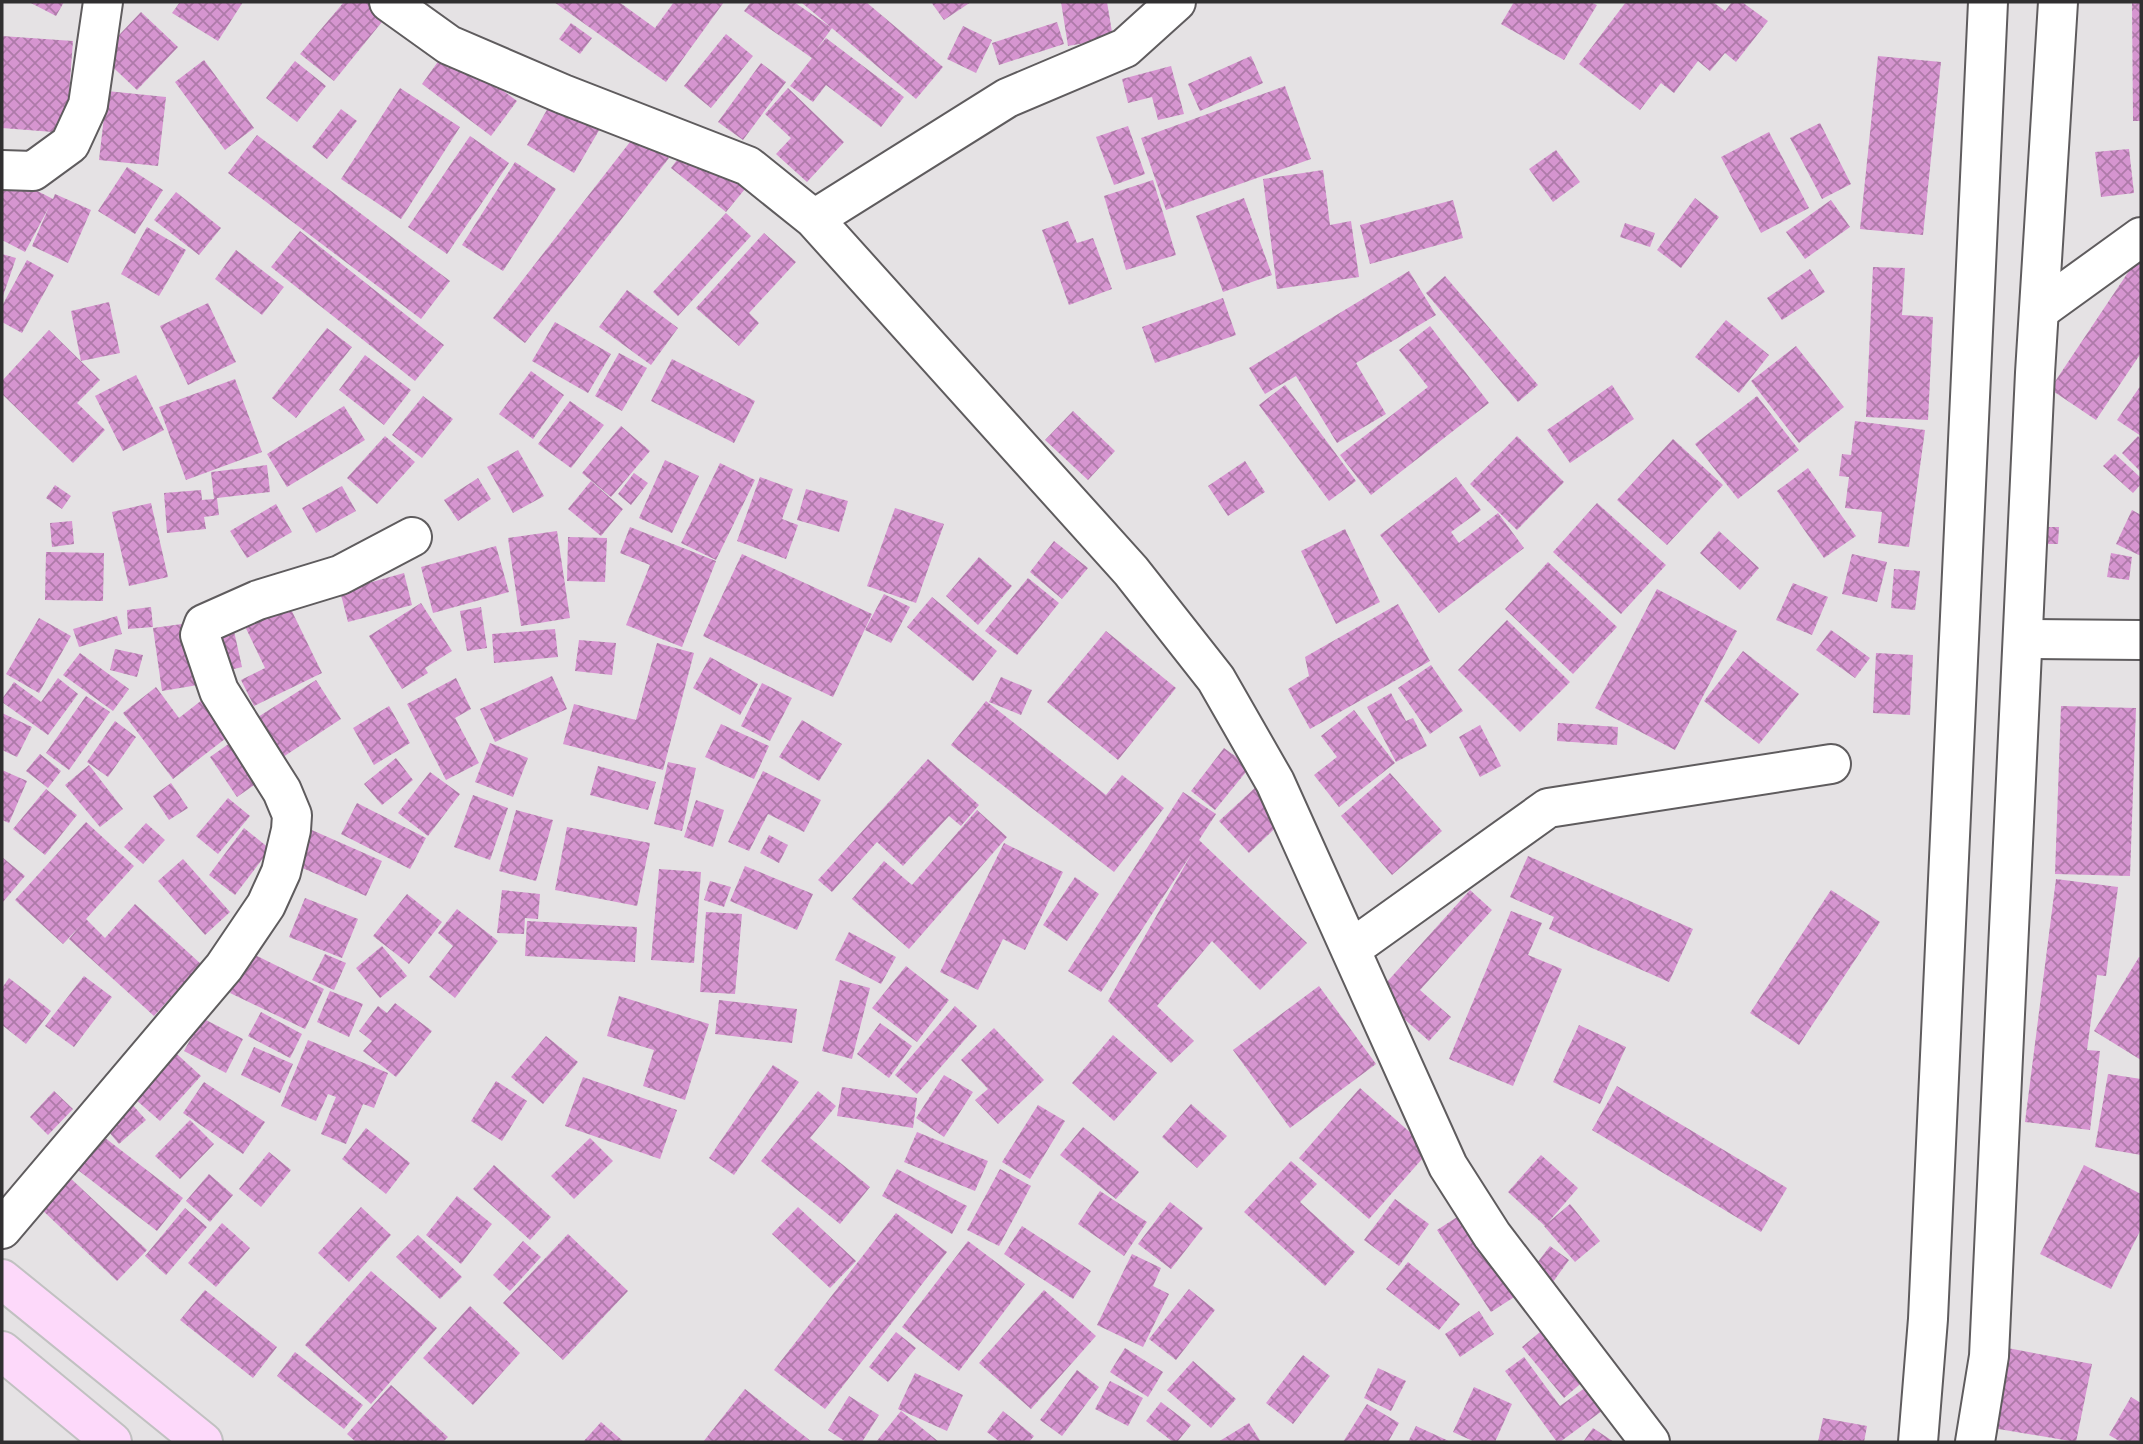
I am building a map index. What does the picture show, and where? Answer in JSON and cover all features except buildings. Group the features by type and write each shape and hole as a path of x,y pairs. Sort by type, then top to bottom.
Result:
{"main road":[{"path":"2,1279 203,1442"},
{"path":"2,1351 112,1442"}],"street":[{"path":"2,170 33,171 70,144 88,105 103,2"},
{"path":"389,2 449,45 563,94 748,166 814,219 1131,570 1216,679 1275,782 1448,1166 1492,1235 1650,1442"},
{"path":"814,219 1007,99 1125,48 1176,2"},
{"path":"1918,1442 1928,1319 1988,2"},
{"path":"1975,1442 1989,1356 2035,373 2058,2"},
{"path":"2040,310 2141,237"},
{"path":"2,1229 224,968 266,905 281,872 292,816 282,791 219,691 200,635 201,629 204,624 258,600 340,575 412,537"},
{"path":"2023,639 2141,640"},
{"path":"1351,949 1548,808 1831,764"}]}
